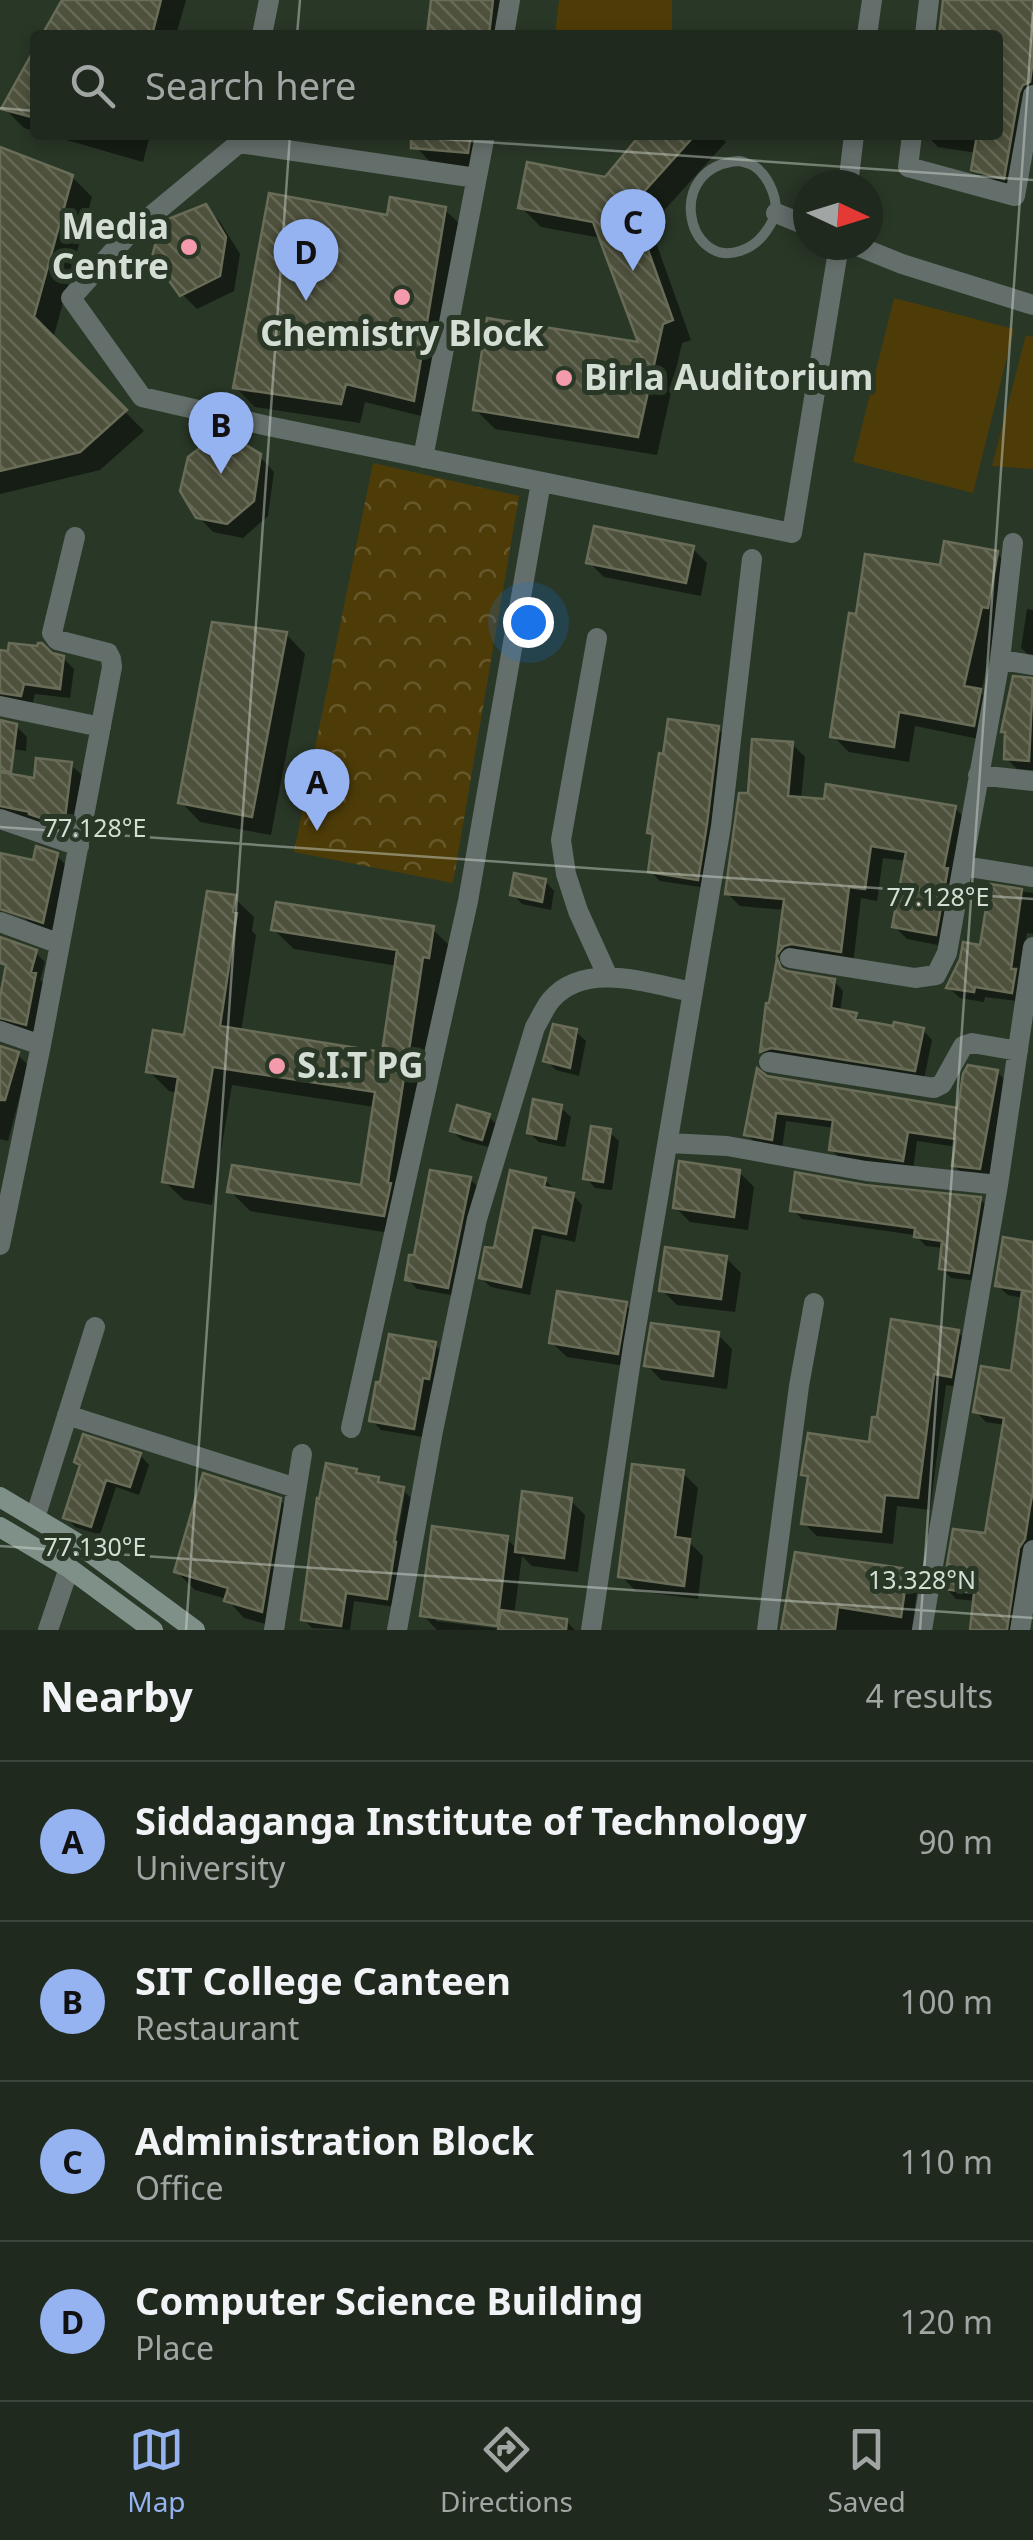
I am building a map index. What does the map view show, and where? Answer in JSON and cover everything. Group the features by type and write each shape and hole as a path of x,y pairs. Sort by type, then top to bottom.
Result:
{"street":[{"path":"263,30 269,0"},
{"path":"505,30 510,0"},
{"path":"869,30 872,0"},
{"path":"926,30 930,0"},
{"path":"911,140 908,167 1016,196 1033,95"},
{"path":"239,140 128,235 71,298 142,397 792,533 837,260"},
{"path":"246,140 476,178"},
{"path":"423,458 484,140"},
{"path":"850,170 853,140"},
{"path":"776,213 793,220"},
{"path":"883,256 1033,306"},
{"path":"351,1428 468,901 541,482"},
{"path":"0,1246 8,1171 41,1045 111,659 108,653 57,640 52,633 75,537"},
{"path":"790,958 915,978 936,976 948,952 1000,660 1014,543"},
{"path":"591,1630 633,1346 721,826 752,558"},
{"path":"597,638 561,840 566,874 578,911 608,977"},
{"path":"1000,660 1033,665"},
{"path":"0,706 101,726"},
{"path":"978,775 1033,781"},
{"path":"0,819 79,846"},
{"path":"962,866 1033,877"},
{"path":"0,922 60,944"},
{"path":"922,1630 998,1185 1033,946"},
{"path":"398,1630 433,1431 477,1219 536,1027 550,1000 574,982 608,977 693,992"},
{"path":"0,1031 41,1045"},
{"path":"770,1062 934,1088 942,1084 963,1046 1018,1051"},
{"path":"669,1143 727,1146 866,1171 998,1185"},
{"path":"767,1630 799,1386 814,1303"},
{"path":"35,1518 95,1327"},
{"path":"67,1415 296,1488"},
{"path":"274,1630 302,1454"},
{"path":"0,1497 77,1543 195,1630"},
{"path":"0,1527 68,1568 148,1628"},
{"path":"1020,1630 1033,1550"},
{"path":"48,1630 68,1568"}],"lane":[{"path":"739,161 753,165 766,178 776,213 767,232 754,245 723,254 707,248 699,238 692,221 692,193 704,173 721,162 739,161"}],"green space":[{"path":"559,0 672,0 672,30 556,30"},
{"path":"894,298 1014,329 973,493 853,462"},
{"path":"1026,335 1033,337 1033,469 992,466"},
{"path":"373,463 519,496 453,883 294,852"}],"building":[{"path":"62,0 161,0 153,30 45,30"},
{"path":"431,0 493,0 490,30 428,30"},
{"path":"943,0 1033,0 1030,82 1019,93 1004,179 971,170 976,140 1003,140 1003,30 940,30"},
{"path":"30,57 30,117 1,109"},
{"path":"411,140 470,140 468,153 411,148"},
{"path":"636,140 690,140 632,205 673,320 663,324 638,437 473,410 487,318 638,342 593,222 518,208 527,162 605,177"},
{"path":"0,147 73,175 34,317 127,410 80,452 0,471"},
{"path":"269,193 387,215 390,197 446,207 414,401 346,384 341,404 233,388"},
{"name":"Media Centre","path":"206,204 226,237 220,276 180,296 152,257 160,226"},
{"path":"222,431 261,454 254,501 227,524 196,518 180,491 188,457"},
{"path":"594,526 694,546 686,583 586,563"},
{"path":"944,541 998,551 988,608 982,607 964,686 981,689 974,726 899,712 894,747 830,737 849,613 856,614 865,554 940,565"},
{"path":"212,622 287,632 252,817 178,803"},
{"path":"9,643 42,643 52,653 64,656 60,689 24,684 21,696 0,693 0,650 8,651"},
{"path":"1013,676 1033,678 1029,761 1004,759 1005,732 1001,732"},
{"path":"668,719 719,726 698,880 648,872 653,834 647,833"},
{"path":"0,720 17,724 11,772 0,771"},
{"path":"752,739 793,742 788,796 824,799 826,784 956,806 936,935 892,927 906,852 871,846 865,889 849,887 841,952 791,944 777,954 784,899 725,894 739,793 748,793"},
{"path":"36,758 72,762 64,826 30,812 0,806 0,772 34,778"},
{"path":"36,846 58,853 43,923 0,909 0,853 33,860"},
{"path":"514,873 546,879 542,902 510,895"},
{"path":"990,884 1022,889 1011,969 1016,969 1012,993 975,987 974,992 946,988 960,959 963,942 980,945"},
{"path":"207,891 236,895 233,912 237,913 220,1026 382,1052 397,950 271,930 276,902 434,926 429,958 423,957 408,1057 412,1057 409,1078 404,1077 384,1216 227,1192 232,1165 361,1185 375,1092 213,1067 193,1187 162,1182 178,1077 146,1072 153,1030 184,1035"},
{"path":"0,937 37,950 26,1025 0,1018 6,965 0,963"},
{"path":"777,958 787,971 835,979 831,1008 857,1013 855,1019 924,1028 915,1071 771,1048 760,1052"},
{"path":"553,1024 577,1029 570,1068 543,1061"},
{"path":"0,1046 19,1052 5,1100 0,1100"},
{"path":"968,1065 998,1070 980,1169 952,1166 956,1139 908,1132 903,1161 829,1150 833,1120 776,1113 772,1140 744,1135 757,1068 767,1076 958,1108"},
{"path":"533,1099 562,1105 556,1139 527,1133"},
{"path":"457,1105 490,1114 482,1140 450,1131"},
{"path":"591,1126 611,1129 603,1182 583,1179"},
{"path":"679,1161 740,1170 734,1217 673,1208"},
{"path":"430,1170 471,1177 448,1288 405,1280 409,1255 414,1255"},
{"path":"510,1170 546,1178 544,1187 574,1193 566,1234 533,1227 521,1287 479,1278 485,1247 494,1248"},
{"path":"795,1172 865,1185 981,1197 969,1273 939,1269 942,1241 914,1237 915,1228 790,1211"},
{"path":"1003,1237 1033,1242 1033,1292 995,1286"},
{"path":"665,1247 727,1256 721,1299 659,1291"},
{"path":"557,1291 627,1302 618,1354 549,1343"},
{"path":"1022,1291 1033,1292 1033,1491 1025,1539 1019,1548 1007,1630 970,1630 974,1593 943,1589 953,1529 985,1533 1004,1418 973,1412 981,1366 1011,1371"},
{"path":"891,1319 959,1330 951,1377 934,1374 918,1498 885,1495 881,1532 801,1524 808,1476 801,1475 808,1433 869,1442 872,1417 877,1417"},
{"path":"651,1323 719,1332 713,1376 644,1366"},
{"path":"389,1334 436,1342 429,1379 423,1378 414,1429 369,1421"},
{"path":"83,1434 141,1453 130,1487 106,1480 91,1527 63,1518 80,1465 74,1462"},
{"path":"326,1463 357,1469 356,1473 379,1477 378,1482 404,1487 387,1599 346,1593 341,1626 301,1620 317,1498"},
{"path":"632,1464 684,1470 675,1537 690,1539 684,1586 618,1577"},
{"path":"203,1473 281,1498 262,1612 224,1601 228,1588 174,1572"},
{"path":"522,1491 572,1498 564,1558 515,1552"},
{"path":"432,1526 508,1536 497,1626 420,1616"},
{"path":"795,1552 908,1569 901,1617 838,1607 835,1630 781,1630"},
{"path":"501,1610 567,1619 566,1630 498,1630"}],"place":[{"name":"Media Centre","path":"189,247"},
{"name":"Administration Block","path":"633,271"},
{"name":"Chemistry Block","path":"402,297"},
{"name":"Computer Science Building","path":"306,301"},
{"name":"Birla Auditorium","path":"564,378"},
{"name":"SIT College Canteen","path":"221,474"},
{"name":"Siddaganga Institute of Technology","path":"317,831"},
{"name":"S.I.T PG","path":"277,1066"}]}
